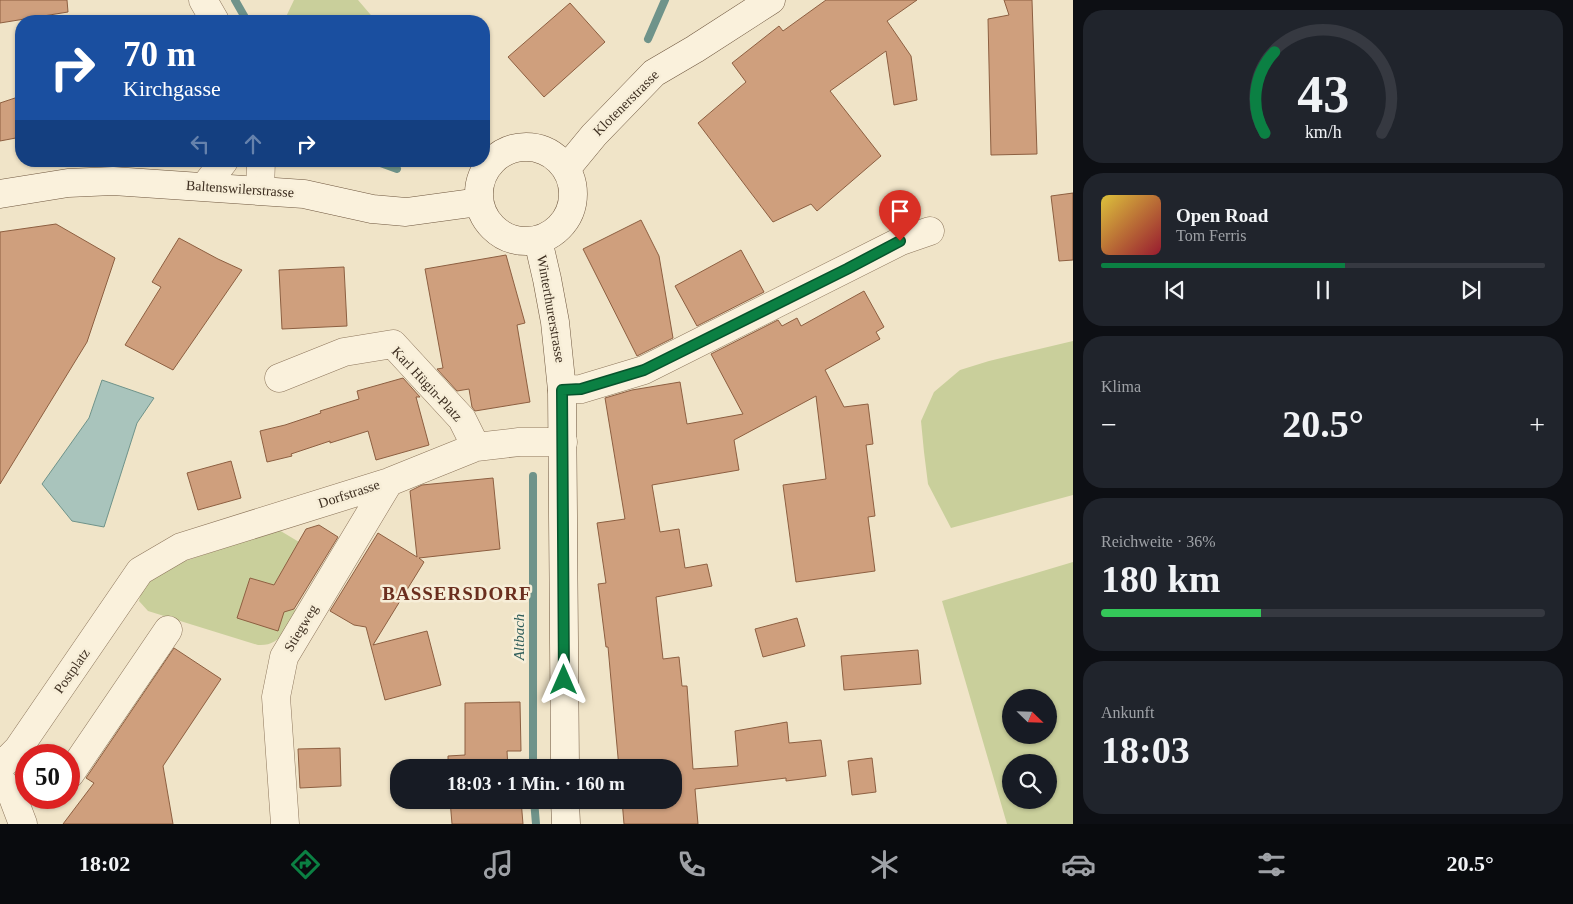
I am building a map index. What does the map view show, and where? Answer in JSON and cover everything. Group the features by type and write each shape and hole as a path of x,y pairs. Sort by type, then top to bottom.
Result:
{"street":[{"path":"203,0 212,15"},
{"name":"Klotenerstrasse","path":"566,169 594,135 654,73 771,0"},
{"path":"488,167 483,175 479,190 479,202 486,220 496,231 509,238 524,242 538,240 552,234 563,224 570,212 573,197 572,182 566,169 557,158 546,151 532,147 518,147 504,152 490,164"},
{"path":"205,186 219,167"},
{"path":"260,190 261,167"},
{"name":"Baltenswilerstrasse","path":"0,194 68,183 113,181 304,194 372,209 406,212 479,202"},
{"path":"562,390 581,389 644,370 900,241 930,231"},
{"name":"Winterthurerstrasse","path":"538,240 555,322 562,390 565,759"},
{"name":"Karl Hügin-Platz","path":"280,378 344,352 393,344 462,419 476,447"},
{"name":"Dorfstrasse","path":"140,571 181,547 389,482 476,447 519,442 563,442"},
{"name":"Stiegweg","path":"285,824 276,697 284,657 389,482"},
{"name":"Postplatz","path":"0,767 18,749 140,571"},
{"path":"80,759 168,630"},
{"path":"0,779 12,795 23,824"},
{"path":"566,809 566,824"}],"green space":[{"path":"294,0 358,0 371,15 287,15"},
{"path":"1073,341 1073,495 951,528 928,484 924,452 921,421 934,392 960,370 989,361"},
{"path":"279,530 299,542 274,585 250,578 238,618 285,608 291,610 302,608 284,633 273,642 266,645 258,645 148,611 139,601 142,589 149,582 182,562"},
{"path":"1073,562 1073,824 1007,824 1003,809 1057,809 1057,754 1002,754 1002,807 942,601"}],"water":[{"path":"102,380 154,398 137,423 104,527 72,521 42,484 89,418"}],"building":[{"path":"0,0 67,0 68,12 49,15 15,15 15,21 0,23"},
{"path":"826,0 917,0 887,21 911,56 917,100 894,105 886,51 830,91 881,156 817,211 811,204 773,222 698,123 746,82 732,63 779,26 783,31"},
{"path":"1004,0 1032,0 1037,154 991,155 988,19 1009,15"},
{"path":"570,3 605,42 544,97 508,57"},
{"path":"15,98 15,138 0,141 0,103"},
{"path":"1073,193 1073,260 1059,261 1051,196"},
{"path":"641,220 659,256 673,338 637,356 583,249"},
{"path":"56,224 115,258 87,342 0,484 0,232"},
{"path":"179,238 242,270 173,370 125,345 161,287 152,282"},
{"path":"741,250 764,292 697,326 675,286"},
{"path":"506,255 525,323 517,325 530,402 475,411 472,407 469,389 457,391 437,369 443,368 425,269"},
{"path":"344,267 347,326 282,329 279,270"},
{"path":"864,291 884,327 876,332 880,339 825,370 844,407 868,404 873,444 866,445 875,516 868,517 875,571 796,582 783,485 826,479 816,396 734,440 739,470 652,485 660,532 679,529 685,568 707,564 712,586 656,597 663,659 679,657 682,686 687,686 693,769 738,766 735,731 787,722 789,743 821,740 826,776 786,781 786,778 695,789 698,824 624,824 623,809 682,809 682,759 618,759 608,647 606,647 598,584 606,583 597,523 625,519 605,398 632,390 680,382 687,424 743,414 711,354 778,320 782,326 797,318 801,326"},
{"path":"403,378 420,397 416,397 429,445 376,460 368,431 330,443 330,441 291,454 292,456 267,462 260,431 285,425 321,413 320,411 359,399 357,391"},
{"path":"231,461 241,498 198,510 187,473"},
{"path":"493,478 500,549 419,558 424,562 373,645 427,631 441,685 385,700 366,627 354,625 330,611 378,533 417,557 410,491 422,485"},
{"path":"319,525 338,537 294,609 284,612 278,631 237,618 250,578 274,585 306,529"},
{"path":"797,618 805,646 763,657 755,629"},
{"path":"174,648 221,679 163,766 173,824 63,824 74,809 80,809 80,802 94,783 86,778"},
{"path":"918,650 921,684 844,690 841,656"},
{"path":"520,702 521,751 507,751 507,759 448,759 448,756 465,755 465,703"},
{"path":"340,748 341,786 300,788 298,749"},
{"path":"872,758 876,792 852,795 848,761"},
{"path":"451,809 522,809 523,824 452,824"}],"waterway":[{"path":"235,0 244,15"},
{"name":"Altbach","path":"648,39 665,0"},
{"path":"392,167 397,169"},
{"name":"Altbach","path":"533,476 533,759"},
{"name":"Altbach","path":"535,809 536,824"}],"district":[{"name":"BASSERSDORF","path":"457,593"}],"route":[{"path":"564,680 562,390 581,389 644,370 900,241"}]}
